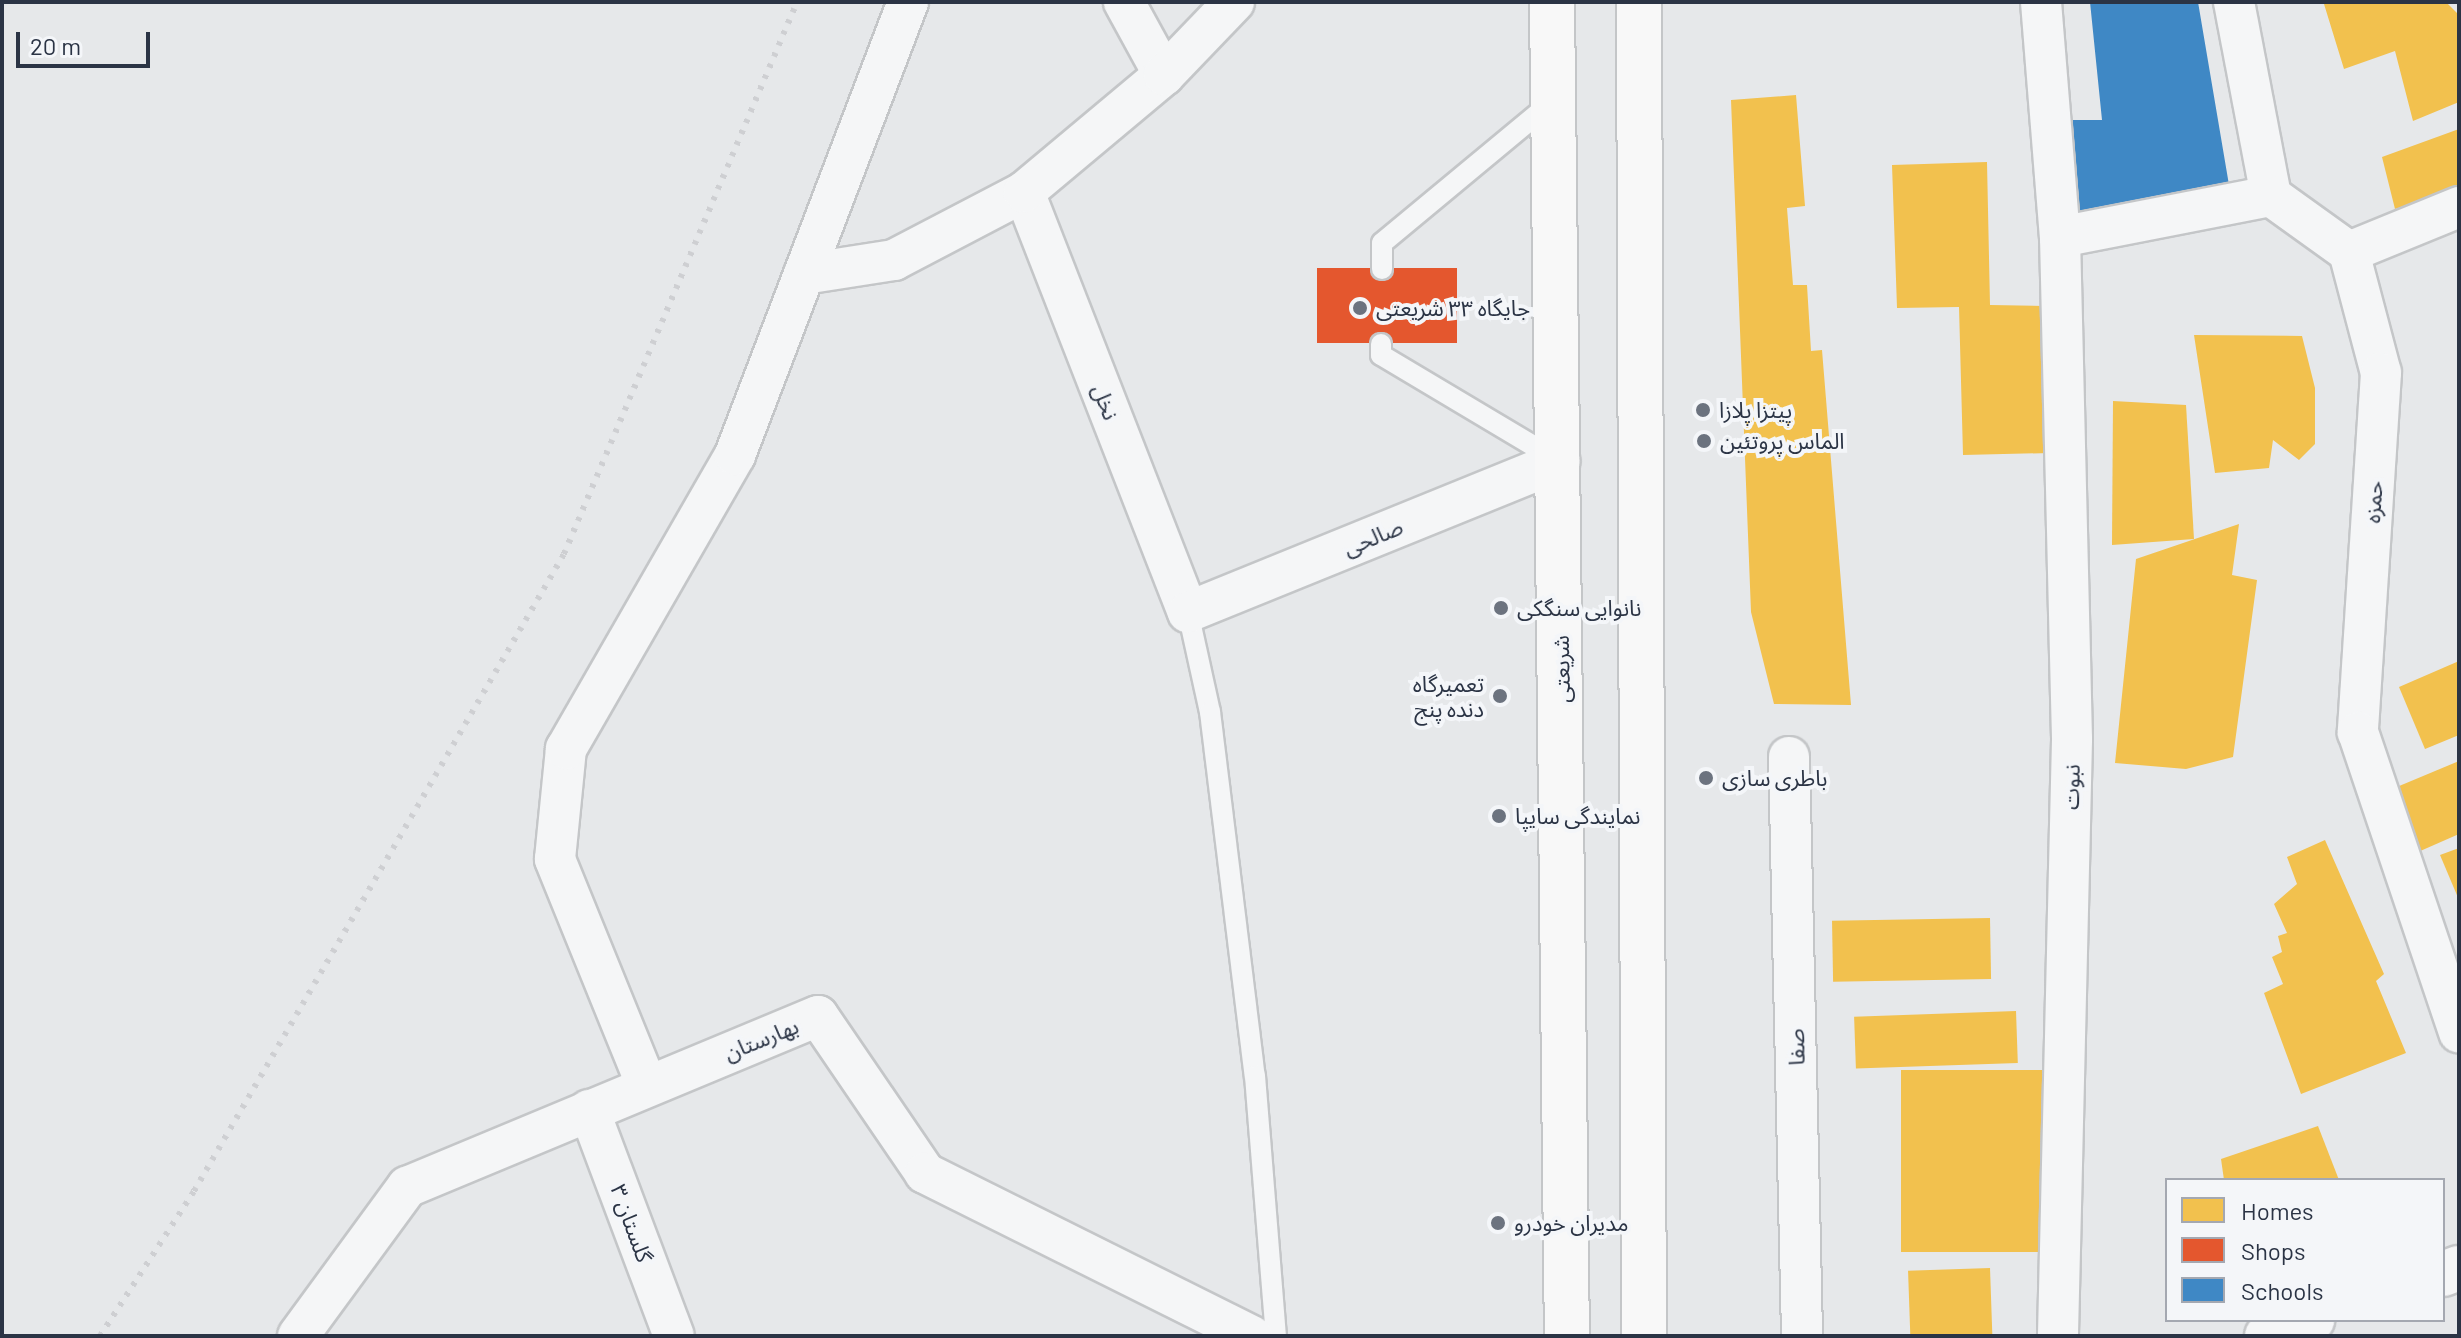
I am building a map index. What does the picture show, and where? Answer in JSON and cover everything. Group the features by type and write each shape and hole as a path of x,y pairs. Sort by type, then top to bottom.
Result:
{"main road":[{"name":"شریعتی","path":"1552,2 1567,1336"},
{"path":"1639,2 1644,1336"}],"street":[{"path":"647,1086 555,859 566,749 735,455 908,2"},
{"path":"1124,2 1164,75"},
{"path":"804,274 894,260 1024,192 1164,75 1234,2"},
{"name":"نبوت","path":"2041,2 2060,237 2072,740 2058,1336"},
{"path":"2234,2 2271,196 2349,252 2459,207"},
{"name":"نخل","path":"1024,192 1188,612"},
{"path":"2060,237 2271,196"},
{"name":"حمزه","path":"2349,252 2381,373 2358,732 2459,1032"},
{"name":"صالحی","path":"1188,612 1559,461"},
{"name":"صفا","path":"1789,757 1802,1336"},
{"name":"بهارستان","path":"298,1336 407,1187 818,1016 925,1173 1252,1336"},
{"name":"گلستان ۳","path":"589,1110 674,1336"},
{"path":"2267,1336 2306,1322"}],"lane":[{"path":"1382,269 1382,243 1552,102"},
{"path":"1381,344 1381,355 1559,461"},
{"path":"1188,612 1210,712 1255,1076 1276,1336"}],"building: Homes":[{"path":"2446,2 2459,15 2459,102 2413,121 2395,51 2344,69 2324,4"},
{"path":"1796,95 1805,206 1787,208 1793,285 1807,285 1811,351 1822,350 1851,705 1774,704 1751,612 1731,100"},
{"path":"2459,129 2459,190 2395,209 2382,157"},
{"path":"1987,162 1990,305 2045,306 2050,453 1963,455 1959,307 1897,308 1892,165"},
{"path":"2194,335 2302,336 2315,388 2315,444 2299,460 2273,440 2269,468 2215,473"},
{"path":"2113,401 2186,405 2194,539 2112,545"},
{"path":"2239,524 2232,575 2257,580 2233,757 2186,769 2115,763 2136,559"},
{"path":"2459,661 2459,735 2425,749 2399,687"},
{"path":"2459,761 2459,834 2418,852 2392,789"},
{"path":"2325,840 2384,974 2376,981 2406,1053 2301,1094 2264,993 2283,984 2272,957 2282,952 2278,936 2287,933 2274,904 2297,884 2287,857"},
{"path":"2459,848 2459,900 2440,855"},
{"path":"1990,918 1991,979 1833,982 1832,921"},
{"path":"2016,1011 2018,1063 1856,1069 1854,1017"},
{"path":"1901,1070 2042,1070 2042,1252 1901,1252"},
{"path":"2318,1126 2338,1178 2224,1178 2221,1159"},
{"path":"1990,1268 1992,1336 1910,1336 1908,1271"}],"building: Shops":[{"path":"1317,268 1457,268 1457,343 1317,343"}],"building: Schools":[{"path":"2090,2 2198,2 2229,185 2074,216 2065,120 2102,120"}],"railway":[{"path":"100,1336 194,1191 564,554 797,2"}],"place":[{"name":"جایگاه ۳۳ شریعتی","path":"1360,308"},
{"name":"پیتزا پلازا","path":"1703,410"},
{"name":"الماس پروتئین","path":"1704,441"},
{"name":"نانوایی سنگکی","path":"1501,608"},
{"name":"تعمیرگاه دنده پنج","path":"1500,696"},
{"name":"باطری سازی","path":"1706,778"},
{"name":"نمایندگی سایپا","path":"1499,816"},
{"name":"مدیران خودرو","path":"1498,1223"}]}
